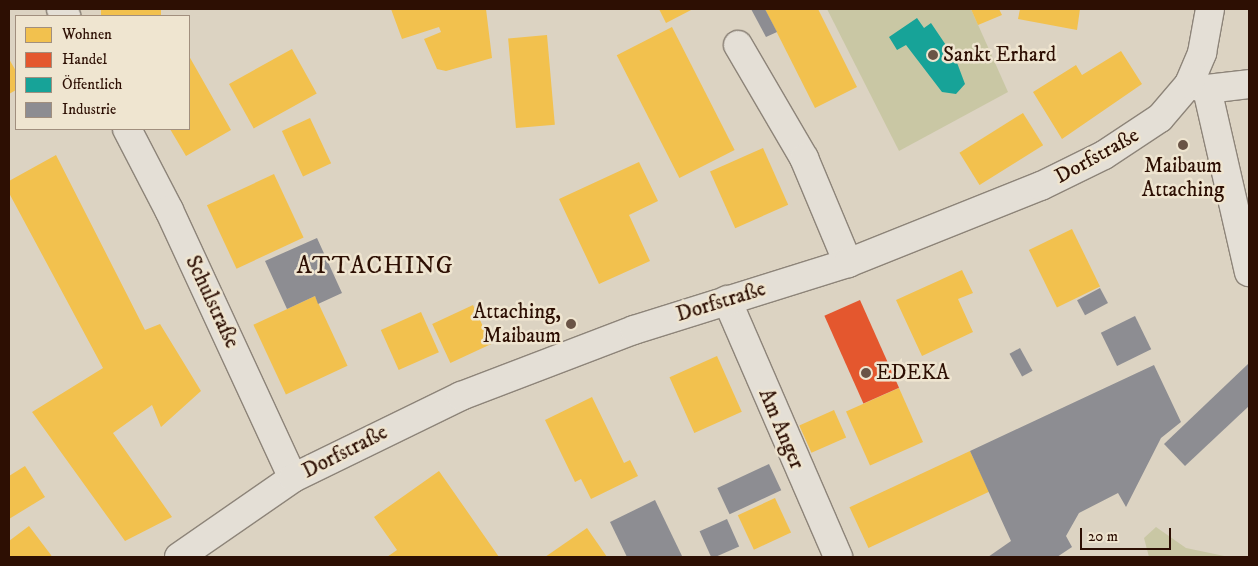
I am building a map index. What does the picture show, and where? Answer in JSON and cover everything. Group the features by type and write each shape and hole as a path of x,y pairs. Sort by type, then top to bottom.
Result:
{"street":[{"name":"Dorfstraße","path":"179,557 293,478 461,396 727,300 848,264 1032,190 1104,156 1154,123 1198,86 1210,9"},
{"path":"738,45 804,158 848,264"},
{"path":"1249,84 1198,86 1249,272"},
{"name":"Schulstraße","path":"128,130 170,210 293,478"},
{"name":"Am Anger","path":"727,300 838,557"}],"shaded area":[{"path":"827,9 971,9 1008,92 899,151"},
{"path":"1156,527 1186,548 1229,557 1149,557 1144,538"}],"building: Wohnen":[{"path":"101,9 161,9 161,15 101,15"},
{"path":"391,9 486,9 492,58 446,71 437,69 424,39 441,32 439,27 402,39"},
{"path":"659,9 693,9 666,23"},
{"path":"765,9 818,9 857,87 815,108"},
{"path":"971,9 999,9 1002,15 978,25"},
{"path":"1020,9 1080,9 1077,30 1018,19"},
{"path":"672,27 735,150 679,178 617,55"},
{"path":"547,35 555,125 516,128 508,38"},
{"path":"292,49 317,94 254,129 229,84"},
{"path":"1121,51 1142,84 1062,139 1033,92 1076,65 1082,75"},
{"path":"190,58 231,130 186,156 171,130 190,130"},
{"path":"9,59 15,69 15,91 9,94"},
{"path":"1023,113 1043,145 980,185 959,153"},
{"path":"310,118 331,163 303,176 282,131"},
{"path":"763,148 788,205 735,228 710,172"},
{"path":"56,155 145,330 160,324 201,391 161,427 152,405 113,433 172,517 125,541 32,412 103,368 9,193 9,181"},
{"path":"639,162 658,201 629,215 650,261 599,284 559,199"},
{"path":"274,174 304,237 237,269 207,205"},
{"path":"1072,229 1100,287 1057,308 1029,250"},
{"path":"962,270 973,293 958,299 973,332 922,356 896,300"},
{"path":"315,296 348,366 286,395 253,325"},
{"path":"473,305 491,344 450,363 432,324"},
{"path":"421,312 439,352 399,370 381,330"},
{"path":"717,356 742,412 694,433 669,377"},
{"path":"899,388 923,442 870,465 846,412"},
{"path":"592,397 624,463 630,460 638,476 591,499 581,479 575,482 545,420"},
{"path":"834,410 846,437 811,453 799,425"},
{"path":"970,451 989,492 868,548 849,507"},
{"path":"25,466 45,497 9,519 9,476"},
{"path":"439,471 499,557 387,557 397,550 374,517"},
{"path":"775,498 791,532 754,550 738,515"},
{"path":"29,526 52,557 9,557 9,541"},
{"path":"587,528 607,557 545,557"}],"building: Handel":[{"path":"860,300 899,388 863,404 824,316"}],"building: Öffentlich":[{"name":"Sankt Erhard","path":"917,18 924,28 931,23 956,60 965,84 956,94 942,92 906,45 897,50 889,37"}],"building: Industrie":[{"path":"751,9 765,9 777,32 766,37"},
{"path":"317,238 342,293 318,304 315,296 287,309 265,261"},
{"path":"1100,288 1108,303 1085,315 1077,300"},
{"path":"1135,316 1151,349 1117,366 1101,333"},
{"path":"1020,348 1033,371 1022,377 1010,354"},
{"path":"1248,364 1249,406 1185,466 1164,444"},
{"path":"1154,365 1181,422 1161,438 1126,507 1118,493 1079,513 1066,536 1072,547 1057,557 988,557 1011,541 970,451"},
{"path":"769,464 781,490 730,514 717,488"},
{"path":"655,500 682,556 627,557 610,522"},
{"path":"727,519 739,546 715,557 711,557 700,531"}],"place":[{"name":"Sankt Erhard","path":"933,55"},
{"name":"Maibaum Attaching","path":"1183,145"},
{"name":"Attaching, Maibaum","path":"571,324"},
{"name":"EDEKA","path":"866,373"}],"district":[{"name":"ATTACHING","path":"375,267"}]}
